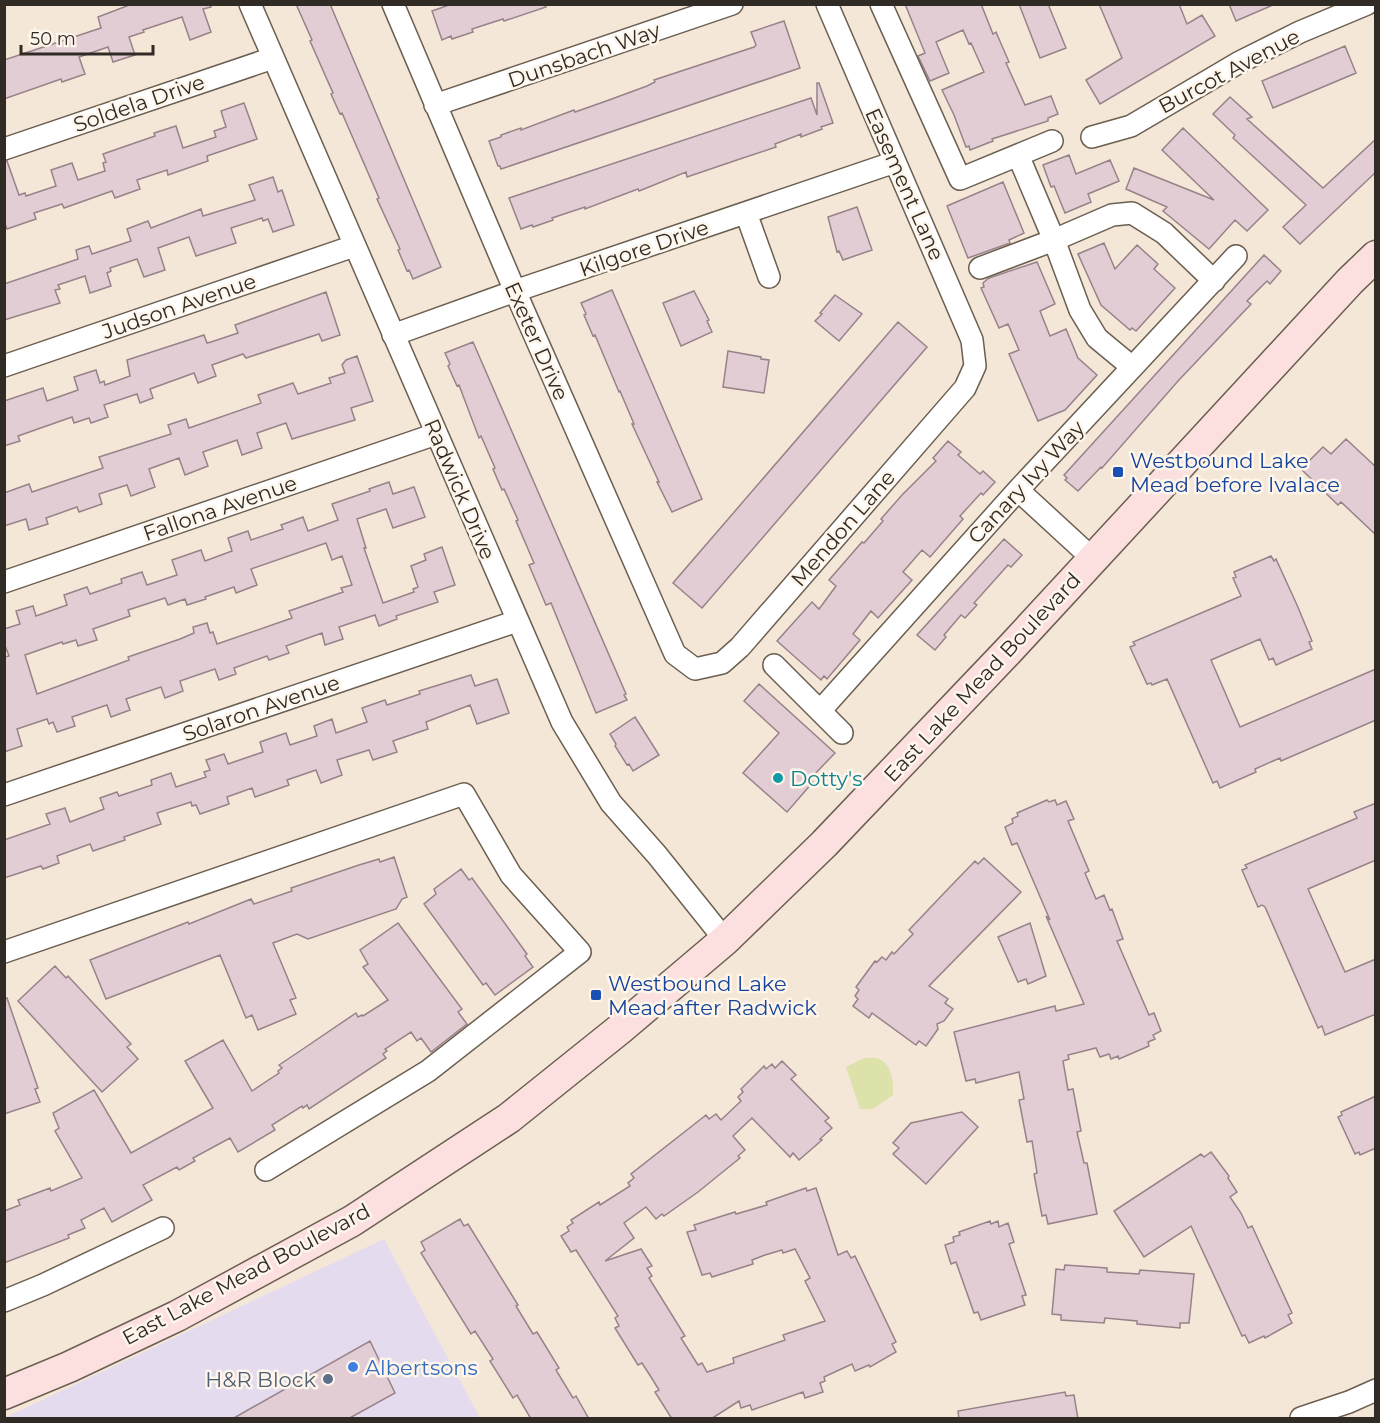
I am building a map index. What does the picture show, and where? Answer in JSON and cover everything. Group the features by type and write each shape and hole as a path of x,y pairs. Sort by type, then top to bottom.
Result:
{"main road":[{"name":"East Lake Mead Boulevard","path":"4,1394 177,1316 352,1221 509,1118 620,1029 725,940 824,844 1010,650 1350,281 1376,256"}],"street":[{"name":"Radwick Drive","path":"250,4 562,722 611,803 657,855 725,940"},
{"name":"Exeter Drive","path":"393,4 515,291 675,654 695,669"},
{"name":"Dunsbach Way","path":"435,105 732,4"},
{"name":"Easement Lane","path":"827,4 972,340 975,366"},
{"path":"881,4 960,179 1052,141"},
{"name":"Burcot Avenue","path":"1092,137 1131,126 1238,63 1300,32 1367,4"},
{"name":"Soldela Drive","path":"4,149 273,58"},
{"path":"1018,155 1054,240 1080,310 1097,338 1132,367"},
{"name":"Kilgore Drive","path":"393,335 515,291 895,162"},
{"path":"746,213 769,277"},
{"path":"980,268 1112,215 1132,213 1164,233 1214,281"},
{"name":"Judson Avenue","path":"4,366 354,246"},
{"name":"Canary Ivy Way","path":"820,711 1018,490 1236,256"},
{"name":"Mendon Lane","path":"695,669 722,663 740,647 965,388 975,366"},
{"name":"Fallona Avenue","path":"4,582 436,434"},
{"path":"1018,490 1093,559"},
{"name":"Solaron Avenue","path":"4,795 518,621"},
{"path":"774,665 842,733"},
{"path":"4,952 464,794 511,874 580,952 428,1071 266,1170"},
{"path":"4,1300 43,1285 163,1228"},
{"path":"1301,1419 1376,1390"}],"shaded area":[{"path":"384,1239 480,1418 4,1418"}],"green space":[{"path":"864,1058 876,1058 887,1065 892,1080 893,1095 873,1109 860,1109 846,1067"}],"building":[{"path":"132,4 210,4 211,7 203,9 211,32 190,40 182,17 129,37 135,55 113,62 108,47 79,57 85,74 62,82 61,79 4,99 4,60 101,28 98,17"},
{"path":"296,4 330,4 441,267 413,279 409,270 407,271 398,250 400,249 377,199 379,198 342,113 340,114 331,94 333,93"},
{"path":"452,4 546,4 546,7 472,29 473,32 452,39 451,36 442,40 432,11"},
{"path":"905,4 981,4 993,34 996,32 1009,62 1006,63 1025,105 1051,96 1058,114 1048,118 1048,121 992,139 993,141 970,150 969,146 966,147 942,90 984,72 963,30 936,42 949,73 930,81 918,56 925,53"},
{"path":"1019,4 1048,4 1066,48 1040,58"},
{"path":"1099,4 1179,4 1187,24 1202,15 1215,36 1100,104 1086,80 1122,58"},
{"path":"1229,4 1275,4 1236,21"},
{"path":"784,21 800,68 501,169 498,166 489,141 647,86 655,82 654,80 754,47 756,45 751,32"},
{"path":"1345,46 1356,73 1273,108 1262,81"},
{"path":"817,83 819,83 833,123 821,127 822,129 801,137 801,134 775,144 776,147 687,177 686,172 639,191 638,189 585,209 585,207 552,218 553,220 533,227 532,225 521,229 509,198 811,98 817,115"},
{"path":"1230,97 1252,117 1247,119 1323,188 1376,139 1376,172 1300,244 1283,227 1306,205 1233,138 1235,135 1213,114"},
{"path":"244,103 257,139 207,156 208,161 168,175 167,170 137,180 140,189 115,198 112,191 64,208 62,204 34,213 36,219 7,229 4,221 4,162 7,161 19,195 25,193 26,196 56,186 51,170 72,163 78,180 105,171 103,163 106,162 103,154 155,136 154,133 176,126 183,148 216,137 214,131 226,127 221,111"},
{"path":"1183,128 1268,210 1247,231 1235,220 1209,249 1163,211 1167,207 1126,189 1134,168 1214,200 1162,150"},
{"path":"1069,155 1076,174 1110,160 1119,181 1088,194 1091,202 1065,213 1054,186 1051,187 1043,165"},
{"path":"273,177 278,192 282,190 294,225 273,232 268,219 263,221 262,218 231,228 236,243 196,256 189,237 158,248 165,270 144,277 137,259 110,268 111,271 107,273 111,286 90,293 85,276 58,285 60,289 55,290 60,303 4,320 4,284 78,259 76,250 89,246 92,254 131,241 127,229 148,221 151,228 201,209 203,216 255,200 249,185"},
{"path":"1003,182 1024,233 1009,240 1010,243 968,258 947,206"},
{"path":"857,207 872,250 843,260 839,251 837,252 828,217"},
{"path":"1104,243 1115,269 1137,245 1158,264 1154,269 1175,288 1136,331 1132,328 1130,330 1101,305 1078,254"},
{"path":"1264,255 1281,271 1270,284 1267,281 1247,301 1251,304 1178,381 1102,468 1078,491 1065,480 1067,478 1064,475"},
{"path":"1037,262 1055,304 1040,311 1050,336 1066,329 1078,358 1097,375 1065,410 1038,421 1009,354 1019,350 1008,324 999,328 981,288 989,278"},
{"path":"612,290 702,499 672,512 595,335 593,336 584,315 586,314 581,303"},
{"path":"694,291 709,320 707,321 712,332 681,346 663,303"},
{"path":"326,292 340,335 322,341 319,334 246,358 243,354 212,365 216,376 198,383 194,373 150,389 153,398 140,403 137,394 104,405 108,417 91,423 89,418 74,423 72,417 18,436 20,441 4,446 4,401 43,388 47,401 78,390 74,377 96,370 100,383 104,381 105,385 130,376 127,360 204,335 207,343 238,333 235,325"},
{"path":"835,295 862,314 839,341 815,321"},
{"path":"898,322 927,347 702,608 673,583"},
{"path":"473,342 626,694 624,695 627,700 596,713 551,603 546,605 529,565 534,563 516,521 518,520 504,489 502,490 481,436 479,438 459,385 457,386 448,366 450,364 445,353"},
{"path":"728,351 769,360 764,393 723,387"},
{"path":"357,356 373,401 351,408 355,420 292,439 286,423 257,433 262,448 242,455 237,440 203,452 208,466 185,475 179,458 149,469 155,487 131,496 127,485 99,494 102,504 79,512 77,507 46,518 48,524 29,530 26,519 4,526 4,493 29,484 32,492 103,468 99,457 171,434 168,425 186,419 189,428 261,403 258,395 293,383 298,394 331,383 329,378 345,373 342,365 346,360"},
{"path":"1346,439 1376,467 1376,535 1341,502 1338,505 1301,469 1323,447 1331,454"},
{"path":"948,441 961,452 958,455 980,474 983,471 995,482 983,495 981,493 960,516 963,519 930,557 922,550 903,572 912,580 878,618 871,611 853,634 860,640 827,679 824,676 821,680 777,641 812,602 819,609 836,586 829,580 883,521 881,519 902,495 936,461 933,458"},
{"path":"389,482 393,494 414,487 425,517 393,528 386,509 357,519 366,548 364,548 383,603 414,592 413,589 418,587 411,566 426,560 424,554 442,547 455,585 434,592 438,602 396,616 397,619 379,626 375,615 339,627 343,639 325,645 322,633 286,646 289,653 269,660 267,656 234,668 236,674 219,680 215,669 180,681 183,691 165,698 161,687 126,699 130,710 111,717 107,705 72,717 75,726 57,732 53,722 49,724 47,719 17,729 22,746 4,752 4,657 9,656 4,643 4,629 20,624 16,611 33,606 36,616 67,605 64,595 87,587 90,594 122,583 121,579 142,572 147,585 177,575 172,560 201,550 205,561 232,551 228,538 248,531 251,540 283,529 281,525 303,517 308,531 338,520 332,504 370,491 369,489","holes":["326,543 332,560 342,556 352,585 341,588 343,592 289,611 292,618 217,644 207,623 193,627 194,633 37,694 25,655 62,642 63,644 76,640 78,646 97,640 93,629 130,616 128,610 165,598 168,605 185,599 187,605 234,587 236,593 257,585 251,569"]},
{"path":"1004,539 1022,555 1011,567 1008,565 974,603 977,605 965,618 961,615 935,650 917,635"},
{"path":"1271,556 1274,561 1276,559 1297,605 1312,641 1309,642 1312,649 1276,665 1273,658 1269,660 1260,639 1211,660 1240,727 1376,669 1376,720 1281,761 1280,758 1220,788 1217,781 1213,783 1167,679 1152,685 1147,684 1130,647 1135,645 1133,642 1241,596 1233,578 1236,577 1234,572"},
{"path":"471,675 475,686 497,679 509,713 477,724 470,705 426,722 428,729 393,741 397,752 373,760 369,750 337,760 342,775 321,783 316,770 287,780 289,785 255,797 252,788 227,797 229,804 200,814 196,805 192,806 191,802 157,813 161,824 124,837 125,840 93,851 90,844 57,856 59,863 43,869 41,866 4,878 4,840 50,824 46,814 65,808 70,822 104,809 100,798 117,792 119,796 152,785 151,780 171,773 176,787 206,777 204,772 210,770 206,760 224,754 228,764 263,752 260,742 286,733 290,745 317,736 314,726 332,719 336,733 367,722 362,708 385,700 387,705 420,694 419,691"},
{"path":"759,684 835,753 810,779 813,782 787,812 743,773 779,733 744,701"},
{"path":"635,717 659,755 633,771 615,746 610,734"},
{"path":"1047,800 1049,802 1055,800 1057,805 1066,801 1074,819 1068,821 1089,871 1085,873 1096,899 1104,895 1110,910 1112,909 1123,939 1117,941 1149,1015 1154,1013 1161,1031 1153,1035 1155,1039 1148,1042 1149,1046 1119,1059 1118,1056 1111,1059 1109,1054 1100,1057 1096,1048 1068,1055 1069,1059 1063,1061 1068,1090 1073,1089 1081,1131 1077,1132 1084,1163 1087,1163 1097,1214 1048,1224 1046,1215 1042,1216 1034,1174 1037,1173 1032,1141 1027,1142 1019,1100 1024,1099 1019,1072 976,1083 975,1079 966,1081 954,1032 1055,1006 1056,1011 1084,1004 1017,843 1012,845 1005,827 1013,823 1012,819 1018,816 1017,813"},
{"path":"1376,803 1376,860 1308,889 1345,972 1376,959 1376,1014 1325,1035 1322,1026 1318,1028 1265,907 1262,905 1258,907 1242,870 1247,868 1245,865 1357,818 1354,812"},
{"path":"394,857 407,897 402,899 396,909 308,939 297,934 273,943 296,998 290,1000 296,1014 258,1030 252,1015 246,1018 220,955 106,999 90,960 251,899 254,904 292,891 291,888 359,865"},
{"path":"984,858 1021,892 929,986 948,999 945,1003 953,1009 944,1021 937,1024 938,1029 926,1046 919,1041 916,1045 872,1013 869,1018 853,1006 858,999 855,996 859,990 856,987 875,961 877,962 882,957 886,960 892,952 894,954 913,934 909,930 975,861 978,864"},
{"path":"461,869 469,880 472,878 527,954 525,956 533,967 495,995 486,983 483,985 424,904 436,894 434,889"},
{"path":"398,923 462,1009 458,1012 467,1024 431,1052 421,1038 417,1041 411,1032 385,1049 387,1051 383,1054 386,1058 309,1109 307,1105 303,1108 302,1106 272,1125 275,1130 238,1152 230,1138 193,1158 195,1161 179,1170 177,1167 143,1185 152,1200 112,1222 104,1208 81,1220 85,1228 68,1235 69,1238 4,1263 4,1211 20,1205 18,1200 50,1188 51,1191 82,1178 55,1131 59,1128 53,1113 94,1090 131,1153 213,1108 185,1061 223,1040 252,1091 279,1073 278,1071 282,1068 279,1065 356,1013 358,1017 363,1016 388,1000 363,967 368,964 360,950"},
{"path":"1030,923 1046,976 1028,984 1026,979 1018,982 998,937"},
{"path":"55,966 66,978 68,976 131,1044 127,1047 138,1059 102,1092 18,1001"},
{"path":"7,998 38,1088 35,1089 40,1102 4,1114 4,999"},
{"path":"782,1061 796,1075 791,1079 829,1118 825,1121 832,1128 820,1139 822,1140 799,1160 793,1153 790,1157 752,1118 733,1136 745,1150 738,1156 740,1158 664,1216 662,1214 656,1219 646,1207 624,1223 634,1238 605,1261 641,1249 652,1266 647,1268 652,1276 649,1278 685,1336 681,1338 698,1365 702,1363 707,1372 734,1363 733,1358 785,1340 783,1335 825,1321 805,1281 810,1278 795,1249 765,1255 752,1260 753,1264 712,1277 710,1273 702,1275 687,1232 696,1230 694,1225 767,1205 766,1202 806,1188 807,1191 816,1188 838,1255 847,1251 851,1258 855,1256 896,1342 892,1344 896,1352 870,1367 869,1365 855,1371 852,1364 824,1377 825,1381 820,1383 823,1392 805,1398 803,1392 752,1410 750,1405 741,1408 739,1401 711,1419 672,1419 655,1392 659,1390 651,1377 642,1363 638,1365 615,1328 619,1326 615,1318 618,1316 576,1250 571,1252 561,1236 569,1231 567,1227 573,1223 571,1220 630,1186 628,1183 634,1178 631,1174 706,1115 709,1119 716,1114 721,1120 741,1101 738,1097 743,1092 741,1089 764,1066 766,1069 772,1064 775,1068"},
{"path":"1376,1096 1376,1148 1360,1155 1359,1152 1355,1154 1338,1117 1342,1115 1341,1112"},
{"path":"962,1112 978,1127 926,1184 893,1154 899,1148 893,1143 911,1123"},
{"path":"1211,1152 1229,1176 1237,1192 1230,1197 1248,1228 1252,1226 1292,1313 1288,1315 1292,1323 1265,1338 1264,1336 1249,1343 1245,1335 1242,1336 1191,1226 1144,1257 1114,1211 1201,1154 1204,1157"},
{"path":"460,1219 464,1226 468,1224 518,1305 516,1306 533,1334 537,1332 559,1368 556,1370 573,1398 576,1396 589,1419 531,1419 517,1395 513,1398 490,1361 493,1359 475,1331 471,1334 421,1253 425,1250 421,1242"},
{"path":"990,1221 991,1224 998,1221 999,1227 1008,1223 1014,1242 1009,1244 1026,1295 1022,1296 1025,1305 981,1320 978,1312 974,1313 956,1262 951,1264 945,1245 954,1242 953,1237 960,1235 959,1232"},
{"path":"1065,1265 1107,1268 1107,1272 1139,1274 1140,1270 1194,1274 1189,1323 1180,1323 1180,1328 1105,1318 1104,1323 1061,1320 1061,1315 1052,1314 1056,1269 1064,1270"},
{"name":"Albertsons","path":"370,1341 395,1393 348,1419 232,1419"},
{"path":"1065,1392 1066,1396 1074,1395 1078,1419 959,1419 958,1411"}],"place":[{"name":"Westbound Lake Mead before Ivalace","path":"1118,472"},
{"name":"Dotty's","path":"778,778"},
{"name":"Westbound Lake Mead after Radwick","path":"596,995"},
{"name":"Albertsons","path":"353,1367"},
{"name":"H&R Block","path":"328,1379"}]}
